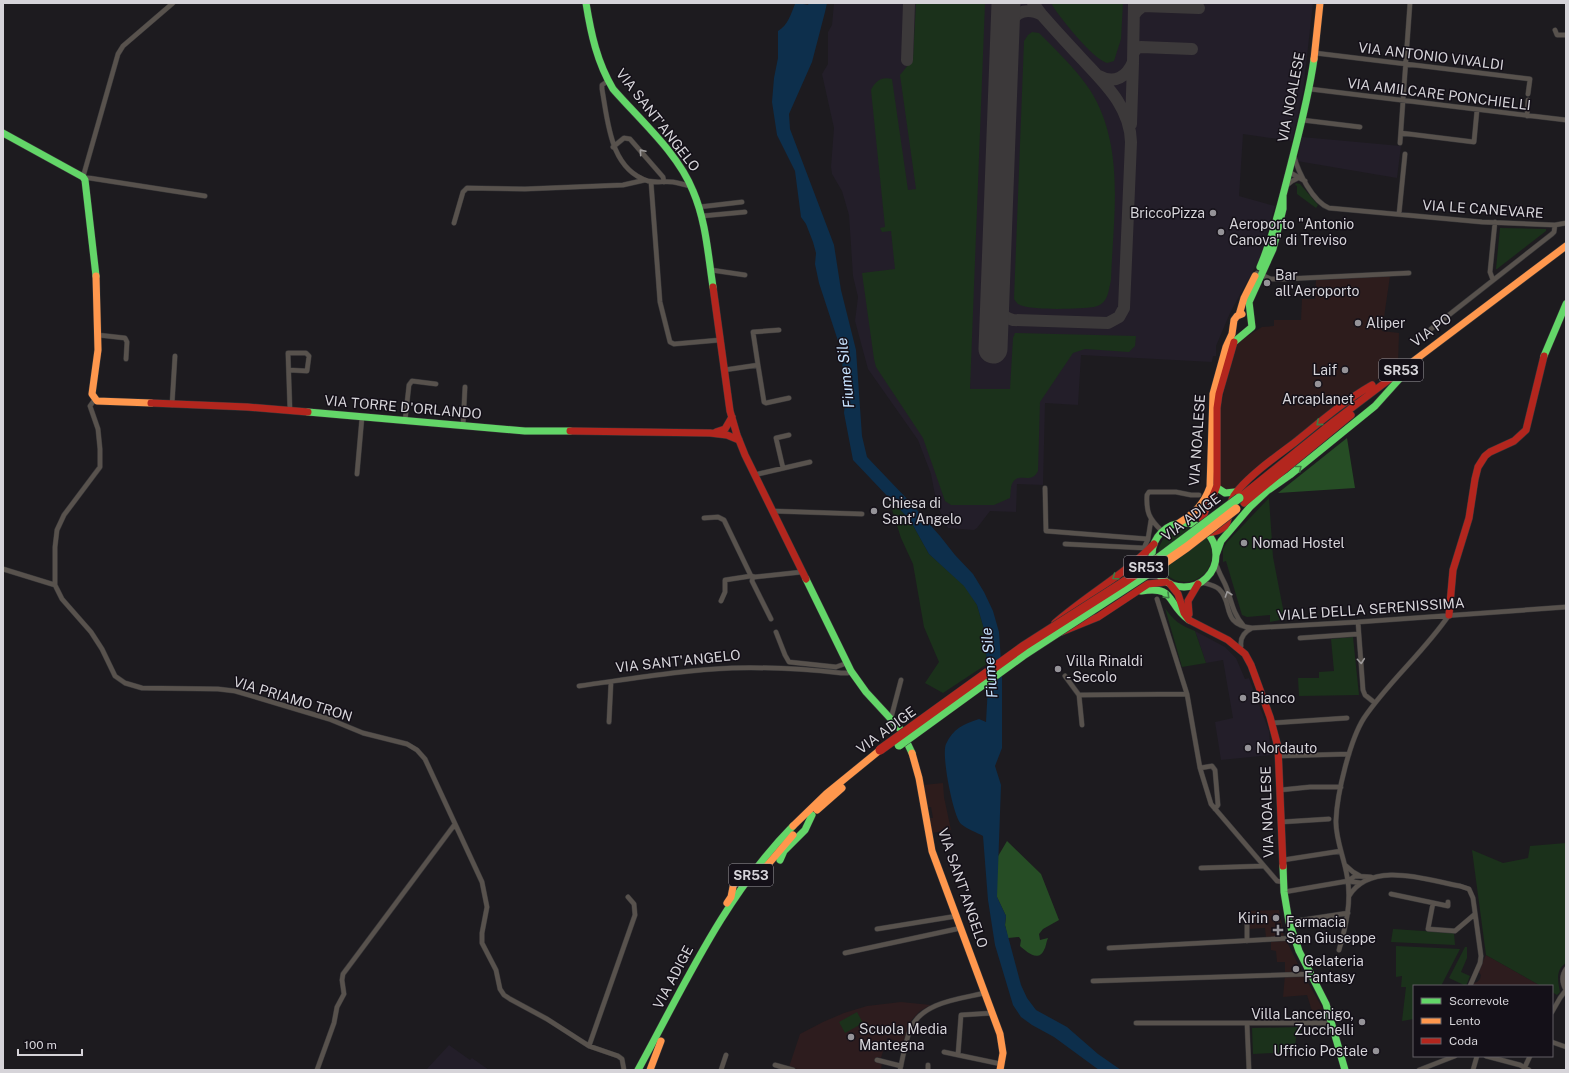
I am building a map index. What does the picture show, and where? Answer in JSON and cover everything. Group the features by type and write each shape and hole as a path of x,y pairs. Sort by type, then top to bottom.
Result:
{"main road":[{"name":"VIA SANT'ANGELO","path":"586,3 596,53 600,66 608,82 675,160 691,186 702,216 732,417 728,432"},
{"name":"VIA NOALESE","path":"1239,315 1244,298 1259,274 1274,244 1283,209 1284,192 1310,89 1320,3"},
{"path":"3,133 83,176 86,184 96,279 98,335 93,400"},
{"name":"VIA PO","path":"1400,374 1566,246"},
{"name":"VIA PO","path":"1239,498 1333,422 1566,253"},
{"name":"VIA NOALESE","path":"1250,317 1249,301 1259,274"},
{"path":"1449,615 1453,569 1467,528 1479,464 1485,456 1519,437 1525,432 1529,422 1544,354 1566,304"},
{"path":"1245,314 1250,317 1252,320 1252,325 1250,330 1245,333 1237,331 1234,326 1234,320 1239,315 1245,314"},
{"name":"VIA NOALESE","path":"1162,531 1193,515 1200,508 1210,487 1213,394 1226,347 1234,326"},
{"name":"VIA NOALESE","path":"1205,531 1202,516 1214,496 1216,487 1219,394 1232,345 1237,338 1245,333"},
{"path":"1243,650 1228,637 1198,622 1190,616 1187,605 1188,600 1210,572 1221,541 1267,491 1290,475 1375,406 1400,374"},
{"name":"VIA TORRE D'ORLANDO","path":"93,400 290,411 525,431 728,432 738,440"},
{"name":"VIA SANT'ANGELO","path":"738,440 849,667 865,691 892,718 904,735 914,756 930,844 993,1012 1002,1040 1001,1067"},
{"path":"1216,487 1226,494 1239,498"},
{"path":"1179,523 1192,524 1205,531 1217,533 1223,530 1228,524 1230,500 1239,498"},
{"name":"VIA ADIGE","path":"638,1070 712,935 749,879 776,844 823,796 882,752 1052,632 1132,585 1187,547 1239,498"},
{"path":"1052,632 1069,610 1135,563 1151,542 1162,531"},
{"path":"1205,531 1213,543 1215,558"},
{"path":"1151,542 1154,565 1159,576 1178,594 1184,612 1189,620"},
{"path":"1052,632 1073,628 1098,617 1148,584 1168,583 1184,587 1200,583"},
{"name":"VIA NOALESE","path":"1136,592 1150,589 1160,590 1170,598 1182,616 1228,640 1243,650 1251,666 1277,741 1279,756 1284,887 1289,922 1293,938 1326,1004 1333,1023 1345,1070"},
{"name":"VIA ADIGE","path":"645,1070 719,934 741,899 778,852 812,815 882,752"},
{"path":"780,860 784,852 805,830 812,815"},
{"path":"712,935 719,918 731,897 734,882"},
{"path":"650,1070 661,1041"}],"street":[{"path":"173,3 120,49 83,176 205,196"},
{"path":"1400,143 1410,3"},
{"path":"1555,30 1558,35 1566,35"},
{"name":"VIA ANTONIO VIVALDI","path":"1314,53 1530,79 1528,94"},
{"path":"608,82 602,85 602,89 614,147 625,166 645,180 651,182 675,182 691,186"},
{"name":"VIA AMILCARE PONCHIELLI","path":"1310,89 1566,120"},
{"path":"1527,116 1528,100"},
{"path":"1401,133 1474,142 1477,110"},
{"path":"1302,120 1360,127"},
{"path":"614,147 624,138 630,139 663,177 664,182"},
{"path":"1399,214 1405,154"},
{"name":"VIA LE CANEVARE","path":"1293,155 1300,177 1305,181 1319,202 1329,208 1495,222 1555,225 1566,223"},
{"path":"1284,192 1293,180 1300,177 1296,172 1289,172"},
{"path":"454,223 463,192 467,188 525,189 616,185 645,180"},
{"path":"651,182 660,302 670,342 674,344 720,340"},
{"path":"699,207 742,202"},
{"path":"702,216 745,212"},
{"path":"1493,280 1490,272 1495,222"},
{"path":"1431,329 1552,234 1554,232 1555,225"},
{"path":"711,270 745,275"},
{"path":"1259,274 1271,278 1295,279 1409,273"},
{"path":"779,330 753,332 764,402 766,404 789,398"},
{"path":"98,335 125,338 127,342 126,359"},
{"path":"289,370 307,371 309,356 306,353 288,353 290,411"},
{"path":"172,404 175,356"},
{"path":"724,370 758,366"},
{"path":"405,421 409,384 412,381 436,384"},
{"path":"463,426 465,388"},
{"path":"91,412 93,400"},
{"path":"3,569 55,585 55,547 57,530 64,515 100,467 98,429 91,412 93,400"},
{"path":"357,474 362,417"},
{"path":"783,468 776,438 789,435"},
{"path":"754,475 810,462"},
{"path":"1045,488 1046,531 1151,542"},
{"name":"VIA NOALESE","path":"1151,520 1149,517 1146,500 1149,492 1176,492 1199,495"},
{"path":"772,511 862,514"},
{"path":"704,518 718,517 724,520 752,576 752,581 771,619"},
{"path":"1065,544 1144,548 1151,542 1151,520"},
{"path":"1151,520 1162,531"},
{"path":"1215,558 1236,616 1244,626"},
{"path":"721,601 725,592 725,580 802,572"},
{"name":"VIALE DELLA SERENISSIMA","path":"1200,583 1212,585 1220,590 1234,621 1237,624 1252,628 1566,607"},
{"name":"VIA PRIAMO TRON","path":"55,585 62,599 94,638 115,676 125,683 142,688 218,689 235,691 329,719 362,733 407,744 417,750 425,759 484,889 487,907 482,933 482,943 496,970 500,989 504,995 510,999 547,1019 588,1046 618,1056 622,1059 624,1070"},
{"path":"1157,599 1188,694 1200,768 1211,804 1215,809 1263,866 1284,887 1350,879 1354,876 1374,877 1397,874 1466,887 1472,893 1481,958 1470,985"},
{"path":"1339,950 1348,913 1350,879 1344,864 1336,831 1336,819 1341,787 1355,734 1376,703 1449,615"},
{"path":"1436,616 1443,623"},
{"path":"1358,622 1363,690 1365,695 1376,703"},
{"path":"1243,650 1243,636 1246,630 1252,628"},
{"path":"776,632 784,655 789,662 849,667"},
{"path":"1300,638 1358,634"},
{"name":"VIA SANT'ANGELO","path":"579,686 684,671 733,668 797,669 848,673 849,667"},
{"path":"1065,676 1079,695 1082,725"},
{"path":"892,718 901,680"},
{"path":"609,722 611,682"},
{"path":"1079,695 1188,694"},
{"path":"1272,723 1347,718"},
{"path":"1279,756 1349,754"},
{"path":"1200,768 1212,766 1215,770 1218,804 1215,809"},
{"path":"1280,790 1310,787 1341,787"},
{"path":"1281,822 1328,819"},
{"path":"317,1070 334,1023 337,1007 344,994 342,980 343,974 455,824"},
{"path":"1283,860 1341,851"},
{"path":"1344,864 1353,872 1364,877"},
{"path":"1201,868 1263,866"},
{"path":"1349,896 1354,888 1374,877"},
{"path":"1350,879 1361,883"},
{"path":"1391,894 1448,906 1448,902"},
{"path":"588,1046 635,915 634,904 628,897"},
{"path":"1433,903 1428,929 1455,931 1475,914"},
{"path":"1289,922 1348,913"},
{"path":"877,929 957,916"},
{"path":"1247,922 1247,941"},
{"path":"845,953 961,928"},
{"path":"1109,948 1293,938"},
{"path":"1553,1010 1566,990 1563,975 1566,969"},
{"path":"1093,981 1311,974"},
{"path":"877,1060 900,1068 910,1030 917,1018 929,1009 943,1003 985,993"},
{"path":"958,1055 961,1015 993,1012"},
{"path":"1136,1023 1333,1023"},
{"path":"1247,1023 1249,1070"},
{"path":"1553,1042 1566,1047"},
{"path":"944,1052 1001,1067"},
{"path":"721,1070 726,1055"},
{"path":"1436,1063 1438,1057"},
{"path":"1419,1070 1451,1057"},
{"path":"1473,1070 1477,1057"},
{"path":"1489,1057 1525,1069 1530,1057"},
{"path":"775,1065 793,1070"}],"shaded area":[{"path":"834,3 1313,3 1303,92 1292,141 1243,134 1239,196 1275,206 1259,260 1230,313 1216,346 1216,356 1213,356 1212,362 1081,355 1078,405 1045,403 1043,485 1017,484 1016,512 990,511 974,530 948,528 937,505 931,474 918,440 868,369 855,321 858,297 853,276 849,215 842,191 832,174 831,167 834,128 822,74 828,64 828,32 832,25"},
{"path":"1302,137 1401,146 1397,178 1297,161"},
{"path":"1390,276 1382,331 1399,333 1398,364 1396,368 1343,401 1244,482 1227,492 1220,485 1221,407 1226,381 1238,342 1262,327 1274,326 1274,320 1301,320 1302,299 1315,299 1316,280"},
{"name":"Bianco","path":"1195,631 1225,647 1236,658 1245,679 1249,678 1269,731 1271,755 1221,760 1215,722 1233,718 1223,660 1206,663"},
{"path":"943,783 944,797 951,830 931,833 929,818 933,818 931,807 926,808 923,785"},
{"path":"1279,910 1284,936 1323,1009 1312,1011 1307,995 1283,997 1285,962 1277,962 1276,951 1271,950 1271,942 1266,938 1265,928 1248,929 1247,911"},
{"path":"1486,955 1539,985 1473,985 1480,979 1481,975 1478,971"},
{"name":"Scuola Media Mantegna","path":"901,1002 931,1005 920,1011 911,1021 903,1043 887,1038 881,1058 877,1057 876,1061 882,1063 881,1070 800,1070 789,1067 800,1034 844,1013 867,1006"},
{"path":"449,1045 470,1060 472,1058 489,1070 426,1070"}],"green space":[{"path":"916,3 985,3 970,389 1010,389 1013,338 1015,333 1136,336 1135,346 1129,352 1085,349 1073,353 1040,402 1038,471 1032,477 1016,479 1011,485 1010,498 994,505 951,505 945,501 923,438 876,367 874,359 862,273 895,269 891,231 882,232 880,228 885,227 871,90 879,80 885,78 892,79 908,190 916,189 900,75 913,59"},
{"path":"1051,3 1123,3 1121,39 1114,61 1107,63 1093,54 1061,18"},
{"path":"1032,32 1039,33 1066,60 1085,82 1101,112 1109,135 1115,182 1111,280 1107,297 1099,306 1066,309 1043,309 1018,304 1014,299 1024,41"},
{"path":"1296,183 1300,184 1318,205 1316,208 1297,194"},
{"path":"1500,228 1546,229 1546,231 1496,269"},
{"path":"1347,438 1355,488 1278,493"},
{"path":"888,497 910,520 929,554 965,586 977,605 984,629 987,664 943,693 925,683 939,662 924,627 913,564 901,538"},
{"path":"1269,498 1273,557 1285,619 1270,622 1270,615 1247,617 1242,615 1226,561 1223,562 1223,549 1227,542"},
{"path":"1185,528 1195,530 1204,536 1210,545 1212,555 1210,565 1204,574 1195,580 1185,582 1175,580 1166,574 1160,565 1158,555 1160,545 1166,536 1175,530"},
{"path":"1165,608 1178,622 1195,631 1206,663 1182,667"},
{"path":"1353,637 1359,695 1299,696 1298,678 1319,678 1319,672 1334,671 1331,639"},
{"path":"1007,841 1041,874 1059,920 1043,929 1039,934 1040,940 1048,938 1045,949 1039,956 1032,955 1025,951 1020,946 1021,940 1019,937 1008,938 1005,925 1006,916 997,897 997,858"},
{"path":"1566,843 1566,963 1559,972 1558,980 1560,992 1557,995 1553,993 1553,985 1539,985 1486,955 1472,850 1503,863 1528,858 1530,846"},
{"path":"1393,929 1454,933 1455,945 1391,942"},
{"path":"1396,946 1460,949 1442,985 1413,985 1413,1019 1402,1021 1406,987 1401,987 1402,976 1396,977"},
{"path":"1465,947 1467,947 1467,958 1461,972 1470,976 1466,985 1449,978"},
{"path":"857,1012 863,1023 845,1033 839,1022"},
{"path":"1301,1027 1301,1035 1296,1036 1295,1052 1253,1054 1252,1028"}],"water":[{"name":"Fiume Sile","path":"798,3 808,5 809,3 827,3 812,62 789,114 790,129 834,245 841,290 856,350 862,436 867,457 909,501 973,574 993,611 999,632 1002,676 1002,748 995,766 1001,785 997,897 1006,916 1005,925 1021,985 1027,998 1036,1010 1067,1027 1098,1054 1121,1070 1099,1070 1054,1037 1021,1017 1013,1005 995,945 988,900 983,836 963,826 958,819 951,798 945,760 946,744 955,731 963,725 979,719 986,722 988,686 984,629 977,605 964,586 929,554 910,520 853,460 844,413 846,393 840,347 819,283 815,264 816,253 813,242 806,224 801,217 795,171 777,135 772,102 774,78 778,58 778,31 787,22 795,4"}],"taxiway":[{"path":"907,60 909,3"},
{"path":"1005,34 1014,17 1019,14 1029,11 1042,15 1033,3"},
{"path":"1099,76 1110,80 1120,78 1124,75 1133,62 1134,3"},
{"path":"1134,15 1143,6 1199,8"},
{"path":"995,295 997,308 1001,314 1013,320 1108,323 1119,317 1124,308 1131,142 1130,129 1121,106 1107,86 1042,15"},
{"path":"1134,52 1137,48 1141,47 1192,49"},
{"path":"1131,124 1133,63"}],"runway":[{"path":"993,349 1006,3"}],"traffic: fast":[{"path":"586,3 595,48 607,79 613,89 658,137 678,163 693,191 704,226 713,287"},
{"path":"1260,267 1274,229 1304,112 1314,59"},
{"path":"3,133 83,177 85,180 96,276"},
{"path":"1234,342 1252,327 1249,302 1273,249 1283,209 1283,196"},
{"path":"1544,356 1566,304"},
{"path":"1216,555 1221,541 1250,507 1267,491 1290,475 1375,406 1402,376"},
{"path":"308,412 525,431 570,431"},
{"path":"1216,487 1225,493 1235,492"},
{"path":"1156,560 1239,498"},
{"path":"1184,523 1202,528 1207,532 1211,537 1216,555 1211,573 1207,578 1202,582 1184,587 1166,582 1161,578 1157,573 1152,555 1157,537 1161,532 1166,528 1184,523"},
{"path":"899,745 1023,655 1164,563"},
{"path":"806,579 851,671 866,692 901,730 912,753"},
{"path":"1141,591 1152,590 1166,593 1182,614 1189,620"},
{"path":"780,860 784,851 805,830 812,815"},
{"path":"638,1070 689,974 726,911 769,853 793,826"},
{"path":"1283,866 1284,892 1289,922 1299,951 1326,1004 1345,1070"}],"traffic: slow":[{"path":"1314,59 1320,3"},
{"path":"1399,372 1566,246"},
{"path":"96,276 98,350 92,394 97,401 151,403"},
{"path":"1239,315 1244,298 1255,276"},
{"path":"1179,523 1198,508 1205,499 1210,487 1213,394 1226,347 1232,334 1234,320 1237,316 1242,314"},
{"path":"1164,563 1236,509"},
{"path":"793,826 826,794 880,750"},
{"path":"912,753 919,778 932,851 1000,1034 1003,1053 1000,1070"},
{"path":"817,810 842,788"},
{"path":"765,868 793,835"},
{"path":"727,903 731,897 734,882"},
{"path":"650,1070 661,1041"}],"traffic: jam":[{"path":"713,287 730,411 737,435 745,455 806,579"},
{"path":"1203,530 1203,517 1217,485 1217,408 1219,394 1234,342"},
{"path":"1449,615 1453,570 1469,518 1478,467 1485,456 1490,452 1514,441 1526,430 1544,356"},
{"path":"1239,498 1333,422 1399,372"},
{"path":"1206,533 1223,528 1227,523 1233,497 1238,490 1264,465 1332,412 1372,385"},
{"path":"151,403 247,407 308,412"},
{"path":"1244,503 1351,415"},
{"path":"716,432 725,429 732,417"},
{"path":"570,431 710,433 727,435 739,440"},
{"path":"1055,623 1118,575 1154,544"},
{"path":"880,750 1024,646 1156,560"},
{"path":"1061,632 1098,617 1148,584 1166,582"},
{"path":"1170,584 1178,594 1184,613 1189,620 1228,640 1245,654 1251,665 1270,717 1278,747 1283,866"},
{"path":"1189,614 1188,601 1198,584"}],"place":[{"name":"BriccoPizza","path":"1213,213"},
{"name":"Aeroporto \"Antonio Canova\" di Treviso","path":"1221,232"},
{"name":"Bar all'Aeroporto","path":"1267,283"},
{"name":"Aliper","path":"1358,323"},
{"name":"Laif","path":"1345,370"},
{"name":"Arcaplanet","path":"1318,384"},
{"name":"Chiesa di Sant'Angelo","path":"874,511"},
{"name":"Nomad Hostel","path":"1244,543"},
{"name":"Villa Rinaldi - Secolo","path":"1058,669"},
{"name":"Bianco","path":"1243,698"},
{"name":"Nordauto","path":"1248,748"},
{"name":"Kirin","path":"1276,918"},
{"name":"Farmacia San Giuseppe","path":"1278,930"},
{"name":"Gelateria Fantasy","path":"1296,969"},
{"name":"Villa Lancenigo, Zucchelli","path":"1362,1022"},
{"name":"Scuola Media Mantegna","path":"851,1037"},
{"name":"Ufficio Postale","path":"1376,1051"}]}
